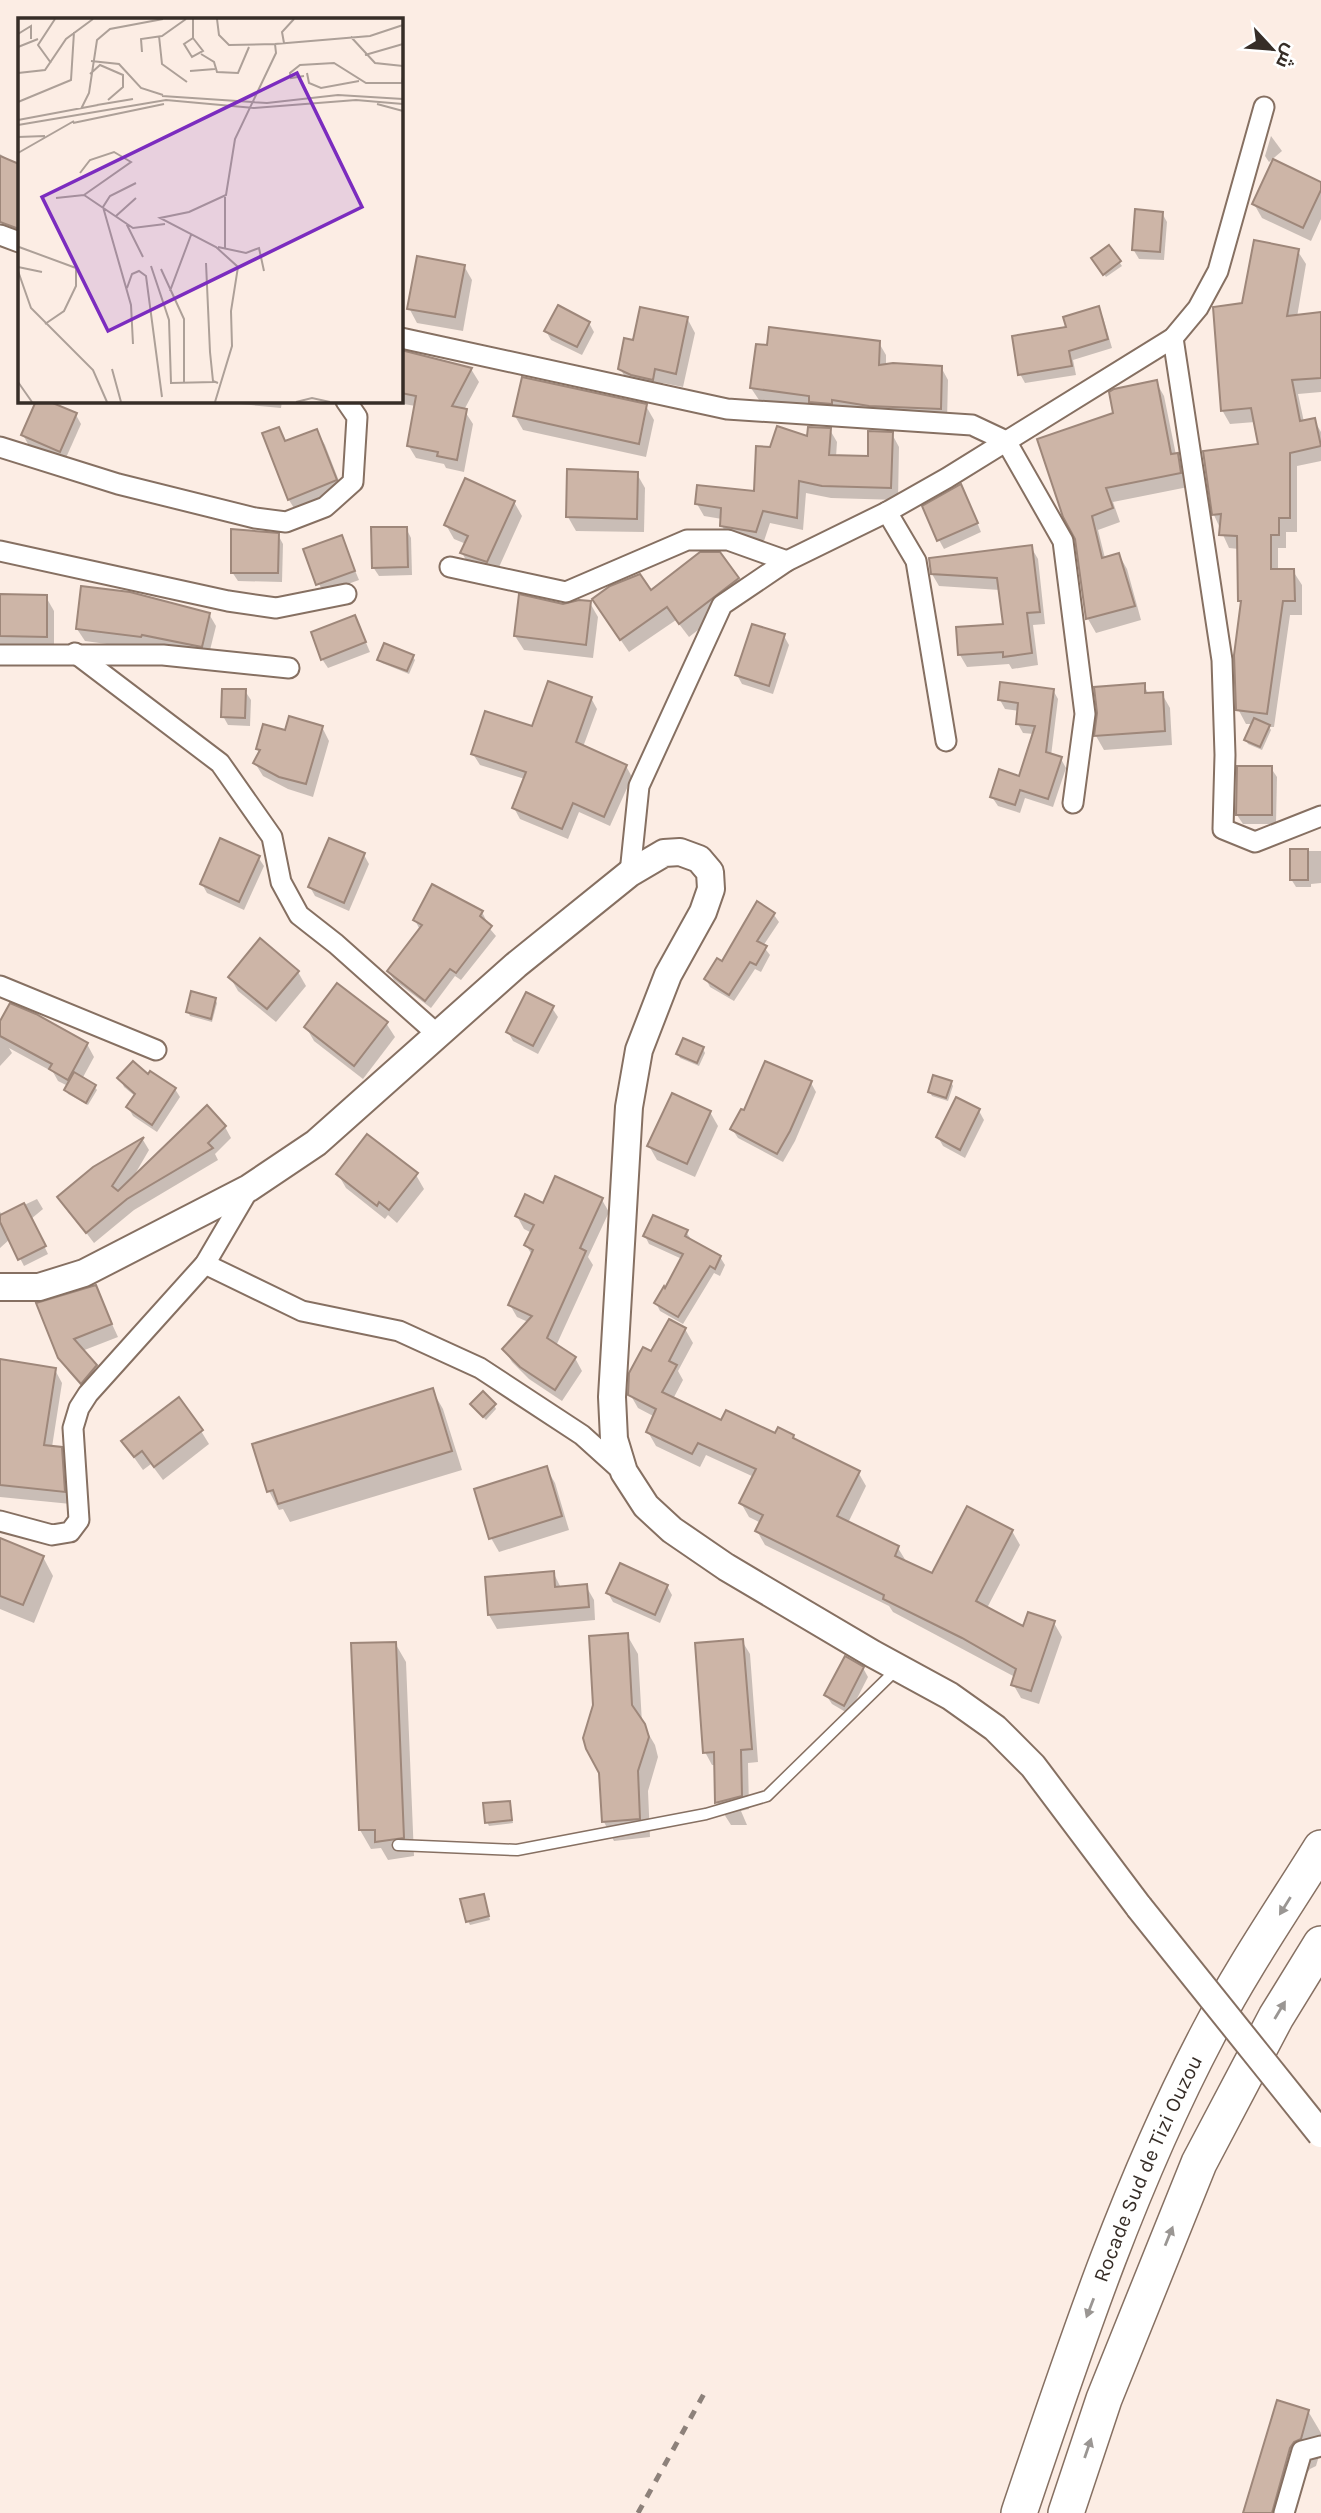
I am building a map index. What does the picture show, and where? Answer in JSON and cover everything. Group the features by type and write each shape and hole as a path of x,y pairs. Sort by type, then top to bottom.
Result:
{"highway":[{"name":"Rocade Sud de Tizi Ouzou","path":"1020,2513 1074,2350 1135,2192 1209,2032 1321,1848"},
{"name":"Rocade Sud de Tizi Ouzou","path":"1066,2513 1104,2399 1199,2163 1276,2017 1321,1944"}],"main road":[{"path":"0,1287 39,1287 84,1273 249,1188 316,1143 516,965 630,873 664,853 680,852 699,859 710,872 711,889 704,912 680,951 652,1013 639,1050 629,1107 612,1397 614,1439 624,1472 646,1506 672,1530 726,1567 950,1696 995,1728 1033,1766 1139,1907 1321,2134"}],"street":[{"path":"630,873 639,786 722,605 787,561 887,512 1173,338 1198,308 1217,271 1264,107"},
{"path":"0,234 18,243"},
{"path":"402,338 727,409 972,425 1006,441 1063,541 1085,714 1073,803"},
{"path":"1173,338 1222,660 1225,755 1223,829 1255,842 1321,816"},
{"path":"0,447 118,484 255,519 286,522 325,507 353,482 357,417 347,402"},
{"path":"887,512 916,561 946,741"},
{"path":"450,567 566,593 687,540 728,540 787,561"},
{"path":"0,551 228,601 276,608 346,594"},
{"path":"75,653 220,763 272,837 281,882 299,915 336,944 437,1034"},
{"path":"0,655 163,655 289,668"},
{"path":"0,986 156,1050"},
{"path":"0,1521 52,1535 70,1532 79,1520 73,1428 79,1408 205,1264 249,1188"},
{"path":"205,1264 302,1311 399,1331 480,1368 582,1435 624,1472"},
{"path":"1284,2513 1302,2451 1321,2446"}],"lane":[{"path":"398,1845 517,1850 706,1814 767,1796 898,1668"}],"building":[{"path":"0,156 18,164 18,229 0,222"},
{"path":"1273,159 1321,182 1321,190 1303,228 1252,204"},
{"path":"1135,209 1163,212 1160,252 1132,250"},
{"path":"1254,240 1299,249 1287,316 1321,312 1321,378 1292,380 1300,421 1315,418 1321,446 1290,453 1290,518 1279,518 1279,535 1271,535 1271,569 1294,569 1295,601 1283,601 1267,714 1236,710 1234,655 1241,601 1238,601 1237,536 1219,535 1221,514 1212,515 1203,451 1258,444 1251,408 1221,411 1213,307 1242,303"},
{"path":"1109,245 1121,261 1103,275 1091,258"},
{"path":"417,256 465,265 455,317 407,309"},
{"path":"558,305 590,322 577,347 544,331"},
{"path":"1099,306 1108,339 1069,351 1072,366 1018,375 1012,336 1066,327 1063,317"},
{"path":"640,307 688,317 676,374 655,369 653,380 618,369 624,338 633,340"},
{"path":"769,327 880,341 879,365 893,363 942,366 941,409 869,406 832,400 832,404 809,402 809,396 750,388 756,344 767,345"},
{"path":"402,350 472,368 452,406 467,409 457,460 437,456 438,452 407,446 416,396 402,393"},
{"path":"522,377 647,404 639,444 513,416"},
{"path":"1157,380 1171,454 1178,453 1181,473 1106,488 1113,508 1092,516 1102,558 1119,553 1135,606 1086,619 1075,539 1063,517 1037,439 1113,413 1109,392 1114,389"},
{"path":"36,402 50,402 77,413 60,452 21,435"},
{"path":"777,426 807,436 808,427 831,428 829,455 868,456 868,431 893,432 891,488 822,486 799,481 797,518 763,511 756,532 720,526 721,508 695,504 697,485 754,491 756,446 770,447"},
{"path":"279,427 285,441 317,429 337,480 288,500 262,433"},
{"path":"567,469 638,472 637,519 566,517"},
{"path":"465,478 515,501 487,562 460,553 468,536 444,525"},
{"path":"961,484 978,523 937,541 922,506"},
{"path":"371,527 407,527 408,567 372,568"},
{"path":"231,529 279,533 278,573 231,573"},
{"path":"342,535 355,571 316,585 303,549"},
{"path":"1032,545 1040,612 1027,613 1032,653 1003,657 1003,652 958,655 956,627 1003,624 997,578 931,574 929,558"},
{"path":"700,552 720,552 739,578 679,624 667,607 620,640 592,599 610,586 640,574 651,590"},
{"path":"81,586 130,592 210,613 202,647 142,635 76,629"},
{"path":"0,594 47,595 47,637 0,636"},
{"path":"519,594 563,604 579,600 591,601 586,645 514,636"},
{"path":"355,615 366,642 321,660 311,632"},
{"path":"752,624 785,634 769,686 735,675"},
{"path":"384,643 414,655 407,671 377,660"},
{"path":"548,681 592,697 576,742 627,765 604,817 573,803 562,829 512,808 526,772 471,754 485,711 532,726"},
{"path":"1000,682 1054,689 1046,752 1062,757 1048,799 1020,790 1015,805 990,797 999,769 1019,776 1035,726 1016,724 1018,703 998,700"},
{"path":"1145,683 1145,693 1163,692 1165,731 1094,736 1097,713 1094,687"},
{"path":"222,689 246,689 245,718 221,717"},
{"path":"289,716 323,726 306,784 279,777 253,763 260,750 256,749 263,724 285,730"},
{"path":"1254,718 1270,725 1260,747 1244,740"},
{"path":"1237,766 1272,766 1272,815 1236,815"},
{"path":"220,838 260,856 239,902 200,884"},
{"path":"329,838 365,853 344,903 308,887"},
{"path":"1290,849 1308,849 1308,880 1290,880"},
{"path":"432,884 483,911 480,916 492,926 456,973 450,969 425,1001 387,971 422,925 413,920"},
{"path":"757,901 775,913 757,941 767,946 756,965 750,962 729,995 704,979 717,958 722,961"},
{"path":"260,938 299,971 267,1009 228,977"},
{"path":"337,983 388,1022 354,1066 304,1027"},
{"path":"191,991 216,998 211,1019 186,1012"},
{"path":"526,992 554,1006 533,1046 506,1032"},
{"path":"10,1003 88,1043 68,1080 49,1069 52,1064 0,1036 0,1021"},
{"path":"683,1038 704,1047 697,1063 676,1054"},
{"path":"133,1061 148,1074 150,1071 176,1088 152,1125 126,1107 135,1094 117,1078"},
{"path":"765,1061 812,1081 777,1154 730,1129 741,1109 744,1110"},
{"path":"74,1072 96,1085 86,1103 64,1090"},
{"path":"933,1075 952,1081 946,1098 928,1092"},
{"path":"672,1093 711,1111 687,1164 647,1146"},
{"path":"956,1097 980,1109 960,1150 936,1137"},
{"path":"207,1105 226,1126 208,1143 213,1148 127,1199 86,1233 57,1197 93,1167 144,1137 112,1186 118,1191"},
{"path":"367,1134 418,1173 389,1210 379,1202 377,1206 336,1174"},
{"path":"555,1176 603,1198 580,1248 586,1251 547,1338 576,1357 555,1390 520,1367 502,1349 532,1316 508,1305 533,1250 524,1245 534,1225 515,1216 525,1194 543,1203"},
{"path":"24,1203 46,1246 18,1260 0,1222 0,1215"},
{"path":"653,1215 688,1230 685,1236 721,1256 715,1269 710,1266 678,1317 654,1303 683,1254 643,1236"},
{"path":"96,1285 112,1324 74,1339 97,1365 81,1384 58,1358 36,1303"},
{"path":"669,1319 686,1328 669,1361 677,1365 662,1392 721,1420 726,1410 775,1433 778,1427 794,1435 793,1438 860,1471 837,1516 899,1546 895,1556 932,1573 967,1506 1013,1530 976,1601 1023,1626 1028,1612 1055,1621 1031,1691 1011,1685 1016,1669 962,1638 883,1599 884,1595 755,1531 763,1515 739,1503 756,1469 698,1443 692,1454 646,1432 656,1409 628,1395 629,1373 643,1347 651,1351"},
{"path":"0,1359 56,1368 44,1445 62,1447 65,1492 0,1485"},
{"path":"433,1388 452,1451 278,1504 273,1490 267,1492 252,1444"},
{"path":"483,1391 496,1404 483,1417 470,1404"},
{"path":"179,1397 203,1430 154,1467 142,1451 134,1457 121,1441"},
{"path":"547,1466 562,1516 489,1539 474,1489"},
{"path":"0,1538 44,1556 23,1605 0,1596"},
{"path":"620,1563 668,1585 655,1615 606,1593"},
{"path":"554,1571 555,1587 587,1584 589,1607 488,1615 485,1577"},
{"path":"628,1633 632,1705 645,1724 649,1737 638,1771 640,1819 602,1822 599,1773 583,1738 593,1705 589,1636"},
{"path":"743,1639 752,1749 741,1750 742,1796 715,1803 714,1752 703,1753 695,1643"},
{"path":"396,1642 404,1838 375,1842 375,1830 359,1830 351,1643"},
{"path":"845,1656 864,1667 844,1706 824,1695"},
{"path":"510,1801 512,1820 485,1823 483,1803"},
{"path":"484,1894 489,1916 466,1922 460,1899"},
{"path":"1277,2400 1309,2410 1301,2439 1294,2442 1290,2448 1272,2513 1243,2513"}],"railway":[{"path":"638,2513 705,2392"}]}
